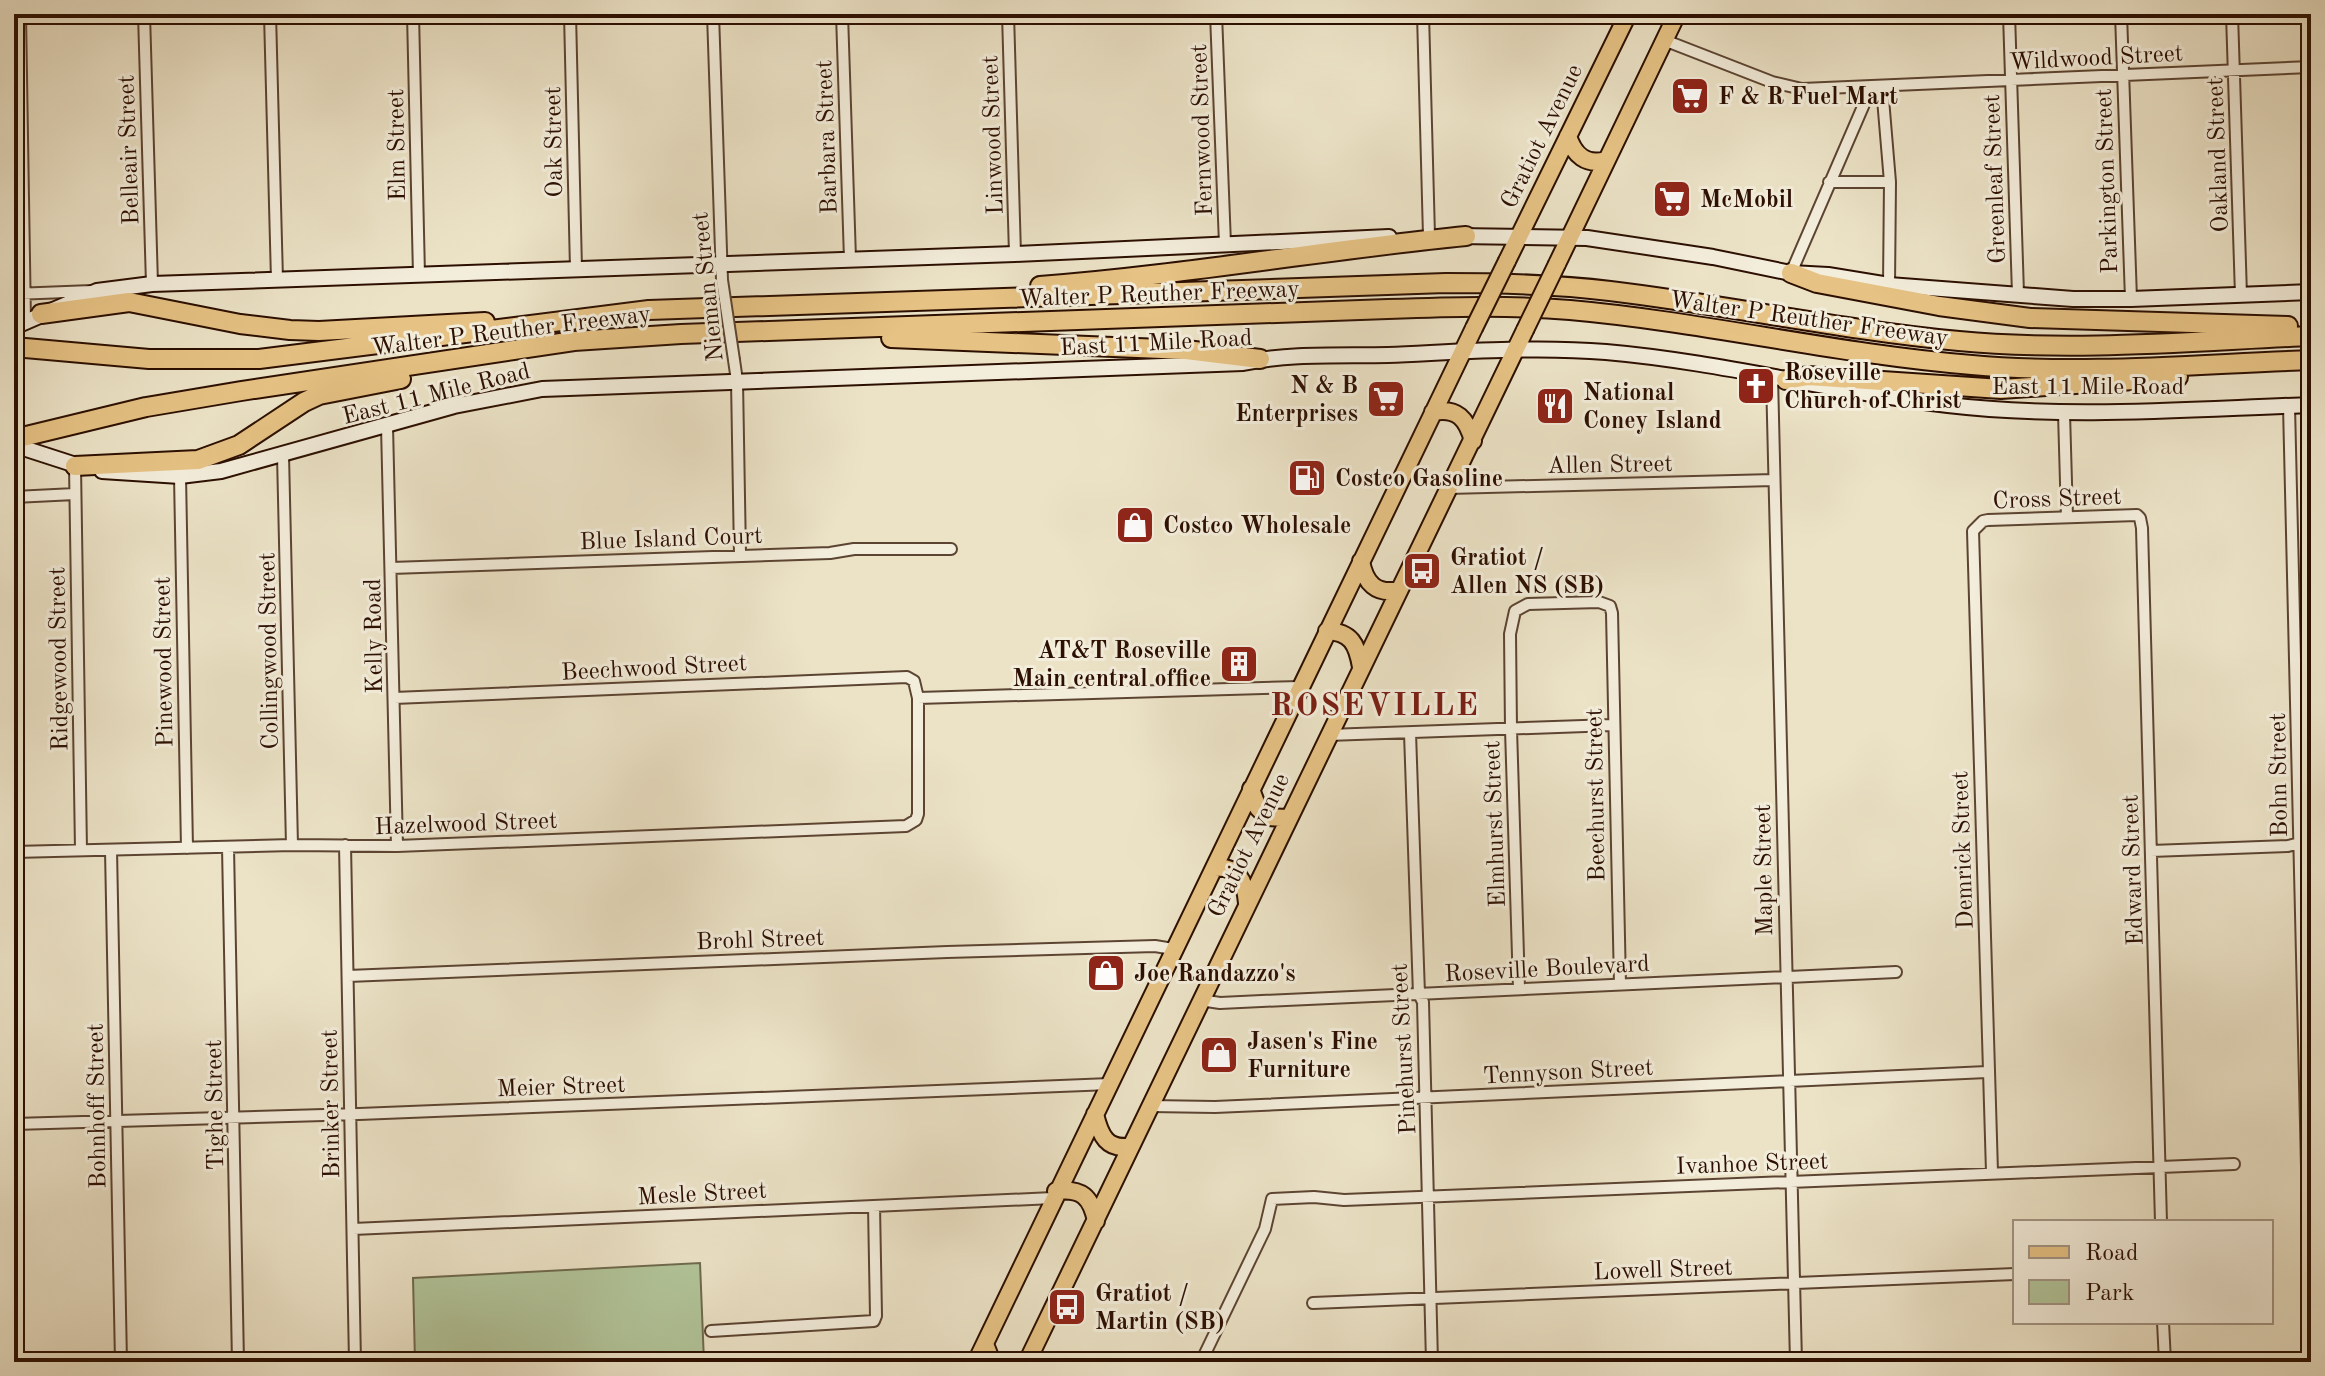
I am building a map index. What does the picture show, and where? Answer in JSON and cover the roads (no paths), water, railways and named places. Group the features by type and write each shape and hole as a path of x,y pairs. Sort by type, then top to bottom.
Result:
{"highway":[{"path":"906,300 962,290 1127,279 1333,250 1466,236"},
{"path":"1791,273 1817,283 1852,290 2030,318 2311,327"},
{"name":"Walter P Reuther Freeway","path":"14,347 149,359 259,359 649,310 1446,283 1535,284 1624,292 1904,335 1995,344 2089,345 2311,336"},
{"path":"27,321 129,302 290,330 319,331 465,321 528,324"},
{"name":"Walter P Reuther Freeway","path":"14,442 159,405 574,341 681,334 1450,307 1571,311 1916,359 2023,368 2311,361"},
{"path":"681,334 751,340 865,337 1091,345 1186,350 1260,359"},
{"path":"75,466 176,462 215,456 239,445 319,395 449,371 522,349"},
{"path":"1779,378 1808,376 2001,389 2224,374 2311,361"}],"main road":[{"name":"Gratiot Avenue","path":"976,1362 1299,687 1628,14"},
{"path":"1659,14 1666,35"},
{"path":"1569,237 1677,14"},
{"path":"1568,136 1581,158 1594,162 1606,160"},
{"path":"27,321 97,291 152,284 1015,254 1429,236 1569,237 1713,257 1791,273 1828,275 1889,285 2018,294 2131,299 2311,292"},
{"name":"Gratiot Avenue","path":"1027,1362 1569,237"},
{"name":"East 11 Mile Road","path":"14,442 75,466 130,474 180,476 221,471 454,406 542,389 1516,351 1604,352 1950,405 2064,413 2311,405"},
{"path":"1433,412 1448,410 1459,414 1467,424 1473,441"},
{"path":"1361,561 1365,578 1373,587 1384,592 1399,590"},
{"path":"1327,631 1347,635 1352,640 1361,667"},
{"path":"1251,789 1258,808 1267,817 1288,818"},
{"path":"1214,868 1228,868 1239,874 1247,903"},
{"path":"1095,1114 1098,1128 1106,1141 1117,1147 1131,1146"},
{"path":"1055,1195 1071,1190 1084,1194 1091,1203 1096,1221"},
{"path":"985,1344 992,1362"}],"street":[{"path":"20,14 27,321"},
{"name":"Belleair Street","path":"144,14 152,284"},
{"path":"270,14 277,280"},
{"name":"Elm Street","path":"413,14 419,275"},
{"name":"Oak Street","path":"570,14 576,269"},
{"name":"Nieman Street","path":"713,14 720,264 737,381 740,555"},
{"name":"Barbara Street","path":"842,14 850,259"},
{"name":"Linwood Street","path":"1008,14 1015,254"},
{"name":"Fernwood Street","path":"1216,14 1225,244"},
{"path":"1423,14 1429,236"},
{"name":"Greenleaf Street","path":"2009,14 2018,294"},
{"name":"Parkington Street","path":"2121,14 2131,299"},
{"name":"Oakland Street","path":"2232,14 2241,295"},
{"name":"Wildwood Street","path":"1666,35 1786,86 1802,89 2311,67"},
{"path":"1791,273 1829,182 1877,87"},
{"path":"1877,87 1890,182 1889,285"},
{"path":"1829,182 1890,182"},
{"path":"14,294 97,291"},
{"name":"Maple Street","path":"1779,378 1774,480 1796,1362"},
{"name":"Bohn Street","path":"2289,406 2305,841 2311,1336"},
{"path":"2064,413 2067,517"},
{"name":"Kelly Road","path":"387,426 397,846"},
{"name":"Collingwood Street","path":"283,455 292,845"},
{"name":"Ridgewood Street","path":"75,466 81,850"},
{"name":"Pinewood Street","path":"180,476 187,848"},
{"name":"Allen Street","path":"1448,488 1774,480"},
{"path":"14,497 75,494"},
{"name":"Cross Street","path":"1975,526 1988,520 2131,515 2140,518"},
{"name":"Edward Street","path":"2140,518 2161,1220"},
{"name":"Demrick Street","path":"1975,526 1992,1172"},
{"name":"Blue Island Court","path":"391,568 830,553 854,549 951,549"},
{"name":"Beechurst Street","path":"1515,611 1528,604 1599,602 1610,606 1613,623 1620,984"},
{"name":"Elmhurst Street","path":"1515,611 1510,634 1511,729 1519,988"},
{"name":"Beechwood Street","path":"394,698 894,676 914,681 918,698"},
{"path":"918,698 1299,687"},
{"name":"Hazelwood Street","path":"14,852 292,845 397,846 906,826 916,820 919,807 918,698"},
{"path":"1328,735 1613,725"},
{"name":"Pinehurst Street","path":"1410,733 1419,994 1423,1002 1432,1362"},
{"path":"2151,851 2288,846 2305,841"},
{"name":"Brinker Street","path":"345,845 355,1362"},
{"name":"Tighe Street","path":"228,847 238,1362"},
{"name":"Bohnhoff Street","path":"111,850 121,1362"},
{"name":"Brohl Street","path":"348,976 947,952 1155,946 1173,949"},
{"name":"Roseville Boulevard","path":"1200,1000 1220,1003 1896,972"},
{"name":"Tennyson Street","path":"1150,1106 1215,1107 1987,1072"},
{"name":"Meier Street","path":"14,1124 1110,1084"},
{"name":"Ivanhoe Street","path":"1201,1362 1265,1229 1272,1199 1429,1196 2234,1164"},
{"name":"Mesle Street","path":"353,1229 1055,1195"},
{"path":"711,1331 874,1321 874,1206"},
{"name":"Lowell Street","path":"1313,1303 2013,1274"},
{"path":"2163,1324 2165,1362"}],"place":[{"name":"F & R Fuel Mart","path":"1690,96"},
{"name":"McMobil","path":"1672,199"},
{"name":"Roseville Church of Christ","path":"1756,386"},
{"name":"N & B Enterprises","path":"1386,399"},
{"name":"National Coney Island","path":"1555,406"},
{"name":"Costco Gasoline","path":"1307,478"},
{"name":"Costco Wholesale","path":"1135,525"},
{"name":"Gratiot / Allen NS (SB)","path":"1422,571"},
{"name":"AT&T Roseville Main central office","path":"1239,664"},
{"name":"Joe Randazzo's","path":"1106,973"},
{"name":"Jasen's Fine Furniture","path":"1219,1055"},
{"name":"Gratiot / Martin (SB)","path":"1067,1307"}],"district":[{"name":"ROSEVILLE","path":"1375,704"}]}
